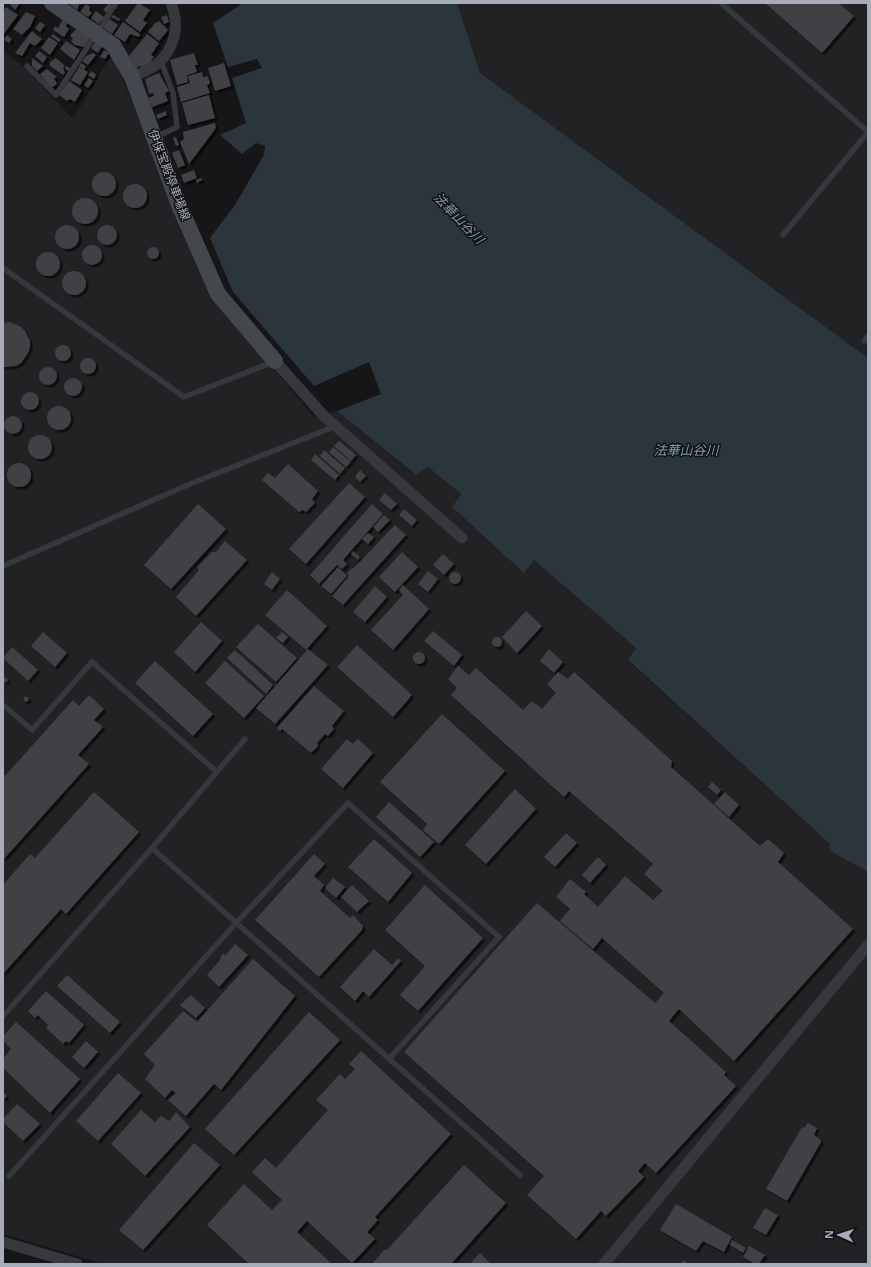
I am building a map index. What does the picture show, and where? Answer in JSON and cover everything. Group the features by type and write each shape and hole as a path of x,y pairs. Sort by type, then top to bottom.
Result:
{"main road":[{"name":"伊保宝殿停車場線","path":"60,5 113,45 132,78 179,205 218,294 275,361"}],"street":[{"path":"132,78 156,65 170,50 176,34 175,13 171,3"},
{"path":"275,361 323,415 462,538"},
{"path":"604,1264 868,945"},
{"path":"3,1242 77,1264"}],"lane":[{"path":"27,66 56,96 116,3"},
{"path":"721,3 868,132 783,235"},
{"path":"154,138 177,127 174,93 160,60"},
{"path":"3,268 184,397 275,361"},
{"path":"3,566 190,484 336,426"},
{"path":"3,704 32,730 92,662 217,772"},
{"path":"3,1016 152,848 245,739"},
{"path":"10,1176 236,923 348,803 499,937 389,1058"},
{"path":"152,848 520,1175"}],"shaded area":[{"path":"457,3 868,3 868,358 479,73"},
{"path":"3,50 25,68 73,119 112,54 212,294 314,417 337,411 415,475 428,467 461,494 452,507 524,572 534,559 636,648 628,661 830,844 830,851 868,872 868,1264 104,1264 3,1234"}],"water":[{"name":"法華山谷川","path":"243,3 457,3 480,73 868,358 868,872 830,851 830,844 628,660 636,648 534,560 524,573 452,507 461,494 428,467 416,475 337,411 381,394 369,362 314,386 233,292 210,238 235,205 264,155 265,146 256,143 242,154 220,135 246,123 232,78 262,68 257,59 228,67 213,23"}],"building":[{"path":"9,3 20,3 15,10"},
{"path":"68,3 80,3 77,10"},
{"path":"109,3 113,7 107,13 103,10"},
{"path":"138,3 150,10 143,20 147,23 140,32 125,21"},
{"path":"765,3 838,3 854,16 822,53"},
{"path":"86,4 90,7 89,10 92,13 88,17 80,12"},
{"path":"6,7 18,15 3,35 3,11"},
{"path":"96,11 104,17 98,24 91,18"},
{"path":"26,12 35,16 30,27 22,35 13,29"},
{"path":"113,15 120,19 119,21 111,17"},
{"path":"167,15 169,22 164,24 161,17"},
{"path":"63,19 68,22 66,26 69,29 64,37 53,30 55,26 58,28"},
{"path":"109,19 118,25 112,34 102,27"},
{"path":"159,21 168,30 159,41 148,32 155,23"},
{"path":"40,22 45,25 40,32 35,28"},
{"path":"123,22 140,34 139,37 130,34 125,42 114,35"},
{"path":"76,29 91,36 84,47 75,45 71,41 73,38 70,36"},
{"path":"32,31 42,39 35,46 30,43 22,56 15,53"},
{"path":"53,34 61,40 59,42 51,36"},
{"path":"147,34 159,43 151,55 154,57 149,64 148,63 144,67 139,66 136,69 129,56"},
{"path":"7,35 12,39 9,43 4,40"},
{"path":"49,37 58,43 50,55 41,48"},
{"path":"66,41 80,50 74,60 60,49"},
{"path":"95,42 102,46 98,53 91,48"},
{"path":"104,50 109,53 105,59 100,57"},
{"path":"39,51 47,57 43,63 35,56"},
{"path":"93,53 96,55 88,65 82,61 86,56"},
{"path":"194,53 198,65 195,65 197,72 187,75 188,82 177,85 170,60"},
{"path":"32,58 43,66 37,71 32,66"},
{"path":"56,58 65,66 63,68 65,73 63,75 50,66 50,62"},
{"path":"81,63 86,66 84,70 79,66"},
{"path":"224,63 231,86 215,91 208,68"},
{"path":"66,66 71,69 69,71 65,69"},
{"path":"79,67 88,72 80,85 71,80"},
{"path":"47,69 57,77 54,78 57,84 51,88 40,74"},
{"path":"92,71 96,75 94,79 88,75"},
{"path":"202,72 203,77 208,76 210,83 207,85 210,93 181,102 177,87 190,83 188,76"},
{"path":"159,73 169,91 165,93 168,101 152,107 148,98 154,96 153,93 149,94 145,79"},
{"path":"89,78 93,81 88,88 84,85"},
{"path":"69,81 82,90 75,102 70,99 67,101 59,95"},
{"path":"209,95 215,118 188,125 182,103"},
{"path":"166,111 167,115 158,119 156,115"},
{"path":"215,123 216,128 189,164 180,142 184,139 183,132"},
{"path":"176,137 179,145 176,146 173,138"},
{"path":"179,150 185,165 178,168 172,153"},
{"path":"194,170 197,178 184,183 181,175"},
{"path":"104,172 113,175 116,184 113,193 104,196 95,193 92,184 95,175"},
{"path":"201,178 202,180 197,183 196,180"},
{"path":"135,184 144,187 147,196 144,205 135,208 126,205 123,196 126,187"},
{"path":"85,198 94,202 98,211 94,220 85,224 76,220 72,211 76,202"},
{"path":"67,225 72,226 78,232 78,242 72,248 67,249 62,248 56,242 55,237 56,232 62,226"},
{"path":"107,225 114,228 117,235 114,242 107,245 100,242 97,235 100,228"},
{"path":"92,245 99,248 102,255 99,262 92,265 85,262 82,255 85,248"},
{"path":"155,247 158,248 158,258 151,259 148,258 147,251 148,248"},
{"path":"48,252 53,253 59,259 59,269 53,275 48,276 43,275 37,269 36,264 37,259 43,253"},
{"path":"74,271 79,272 85,278 85,288 79,294 74,295 69,294 63,288 62,283 63,278 69,272"},
{"path":"10,322 21,327 25,331 30,341 30,347 21,363 16,366 3,367 3,323"},
{"path":"63,345 69,347 71,353 69,359 63,361 57,359 55,353 57,347"},
{"path":"88,358 95,363 96,366 91,373 88,374 81,369 80,366 85,359"},
{"path":"44,367 52,367 57,372 55,383 52,385 44,385 39,380 39,372"},
{"path":"73,378 79,381 82,387 79,393 73,396 67,393 64,387 67,381"},
{"path":"30,392 36,395 39,401 36,407 30,410 24,407 21,401 24,395"},
{"path":"59,406 68,409 71,418 68,427 59,430 50,427 47,418 50,409"},
{"path":"13,416 19,419 22,425 19,431 13,434 7,431 4,425 7,419"},
{"path":"40,435 49,438 52,447 49,456 40,459 31,456 28,447 31,438"},
{"path":"339,441 356,455 351,461 334,446"},
{"path":"333,447 351,462 346,467 329,452"},
{"path":"324,450 345,468 340,474 320,456"},
{"path":"315,454 339,475 335,480 311,460"},
{"path":"19,463 28,466 31,475 28,484 19,487 10,484 7,475 10,466"},
{"path":"288,464 318,491 312,499 315,503 306,512 303,510 299,512 262,480 268,473 275,478"},
{"path":"360,470 366,476 360,482 355,477"},
{"path":"349,483 365,497 306,564 289,549"},
{"path":"385,493 397,504 391,510 379,500"},
{"path":"198,504 226,529 171,589 144,565"},
{"path":"372,504 383,514 343,560 347,564 342,569 337,565 319,584 310,575"},
{"path":"404,509 417,520 412,526 399,515"},
{"path":"384,515 390,520 378,532 373,527"},
{"path":"395,525 406,535 343,605 332,596 349,576 347,573 352,568 353,569"},
{"path":"368,533 374,537 368,544 362,539"},
{"path":"225,541 247,560 196,616 176,597 199,570 197,567 212,552 216,552"},
{"path":"353,551 360,557 358,560 351,554"},
{"path":"402,552 418,567 395,592 379,577"},
{"path":"443,554 454,564 444,575 433,565"},
{"path":"338,567 347,576 331,594 321,586"},
{"path":"428,571 438,579 428,592 418,584"},
{"path":"272,572 280,579 272,590 264,584"},
{"path":"453,572 457,572 461,578 457,584 453,584 449,580 449,576"},
{"path":"403,585 429,609 393,650 371,630 403,595 399,590"},
{"path":"375,586 387,597 365,622 353,612"},
{"path":"287,590 327,626 306,650 265,615"},
{"path":"526,611 542,626 517,653 502,637"},
{"path":"201,622 222,641 195,672 174,652"},
{"path":"258,624 297,658 276,682 236,647"},
{"path":"433,631 462,655 454,666 424,641"},
{"path":"43,632 67,653 55,667 31,646"},
{"path":"282,632 288,637 283,643 276,638"},
{"path":"497,637 502,642 497,647 492,642"},
{"path":"357,645 412,695 393,717 337,667"},
{"path":"12,647 38,670 28,681 3,658"},
{"path":"308,649 328,665 275,724 256,708"},
{"path":"549,649 563,662 554,673 540,661"},
{"path":"235,650 273,685 266,694 227,658"},
{"path":"417,652 421,652 425,658 421,664 417,664 413,660 413,656"},
{"path":"155,661 213,714 193,736 135,683"},
{"path":"225,661 264,696 244,718 205,683"},
{"path":"458,666 469,675 476,668 523,710 532,701 542,709 556,693 547,684 558,672 568,679 574,672 672,761 671,767 760,846 768,839 784,853 778,862 853,929 734,1061 679,1009 669,1021 726,1072 724,1075 736,1086 656,1173 645,1163 638,1171 644,1177 606,1216 601,1211 576,1239 527,1195 544,1176 404,1052 537,903 655,1003 664,993 602,938 593,949 560,921 570,909 556,897 570,879 586,892 584,894 598,907 625,876 653,900 663,891 644,874 653,864 569,791 564,797 451,695 457,688 448,679"},
{"path":"3,678 7,678 7,682 3,682"},
{"path":"314,686 344,711 332,726 334,729 328,736 325,734 317,743 318,746 311,753 282,729 280,731 277,728"},
{"path":"89,695 104,709 94,720 103,727 78,755 89,764 3,860 3,774 5,776 73,700 79,706"},
{"path":"24,697 28,697 28,701 24,701"},
{"path":"442,714 505,771 439,844 423,830 427,824 380,782"},
{"path":"347,739 353,744 358,739 373,753 343,788 321,769"},
{"path":"712,782 721,790 717,795 708,787"},
{"path":"515,789 536,809 486,864 465,845"},
{"path":"94,792 139,832 66,914 61,909 3,974 3,885 30,854 35,858"},
{"path":"725,792 739,805 729,817 714,804"},
{"path":"389,802 434,842 420,857 376,817"},
{"path":"566,833 577,843 555,867 544,857"},
{"path":"374,839 412,873 388,902 348,867"},
{"path":"314,854 325,864 314,876 324,885 320,891 350,918 353,915 363,926 362,930 319,977 255,920"},
{"path":"598,857 606,865 590,883 582,875"},
{"path":"333,878 345,887 336,898 325,888"},
{"path":"352,885 369,901 357,912 341,897"},
{"path":"425,885 483,938 418,1011 400,995 425,966 385,930"},
{"path":"235,944 248,955 219,987 207,975 221,959 220,957 223,954 226,955"},
{"path":"374,949 392,965 398,958 401,961 369,997 363,991 355,1001 340,987"},
{"path":"253,959 295,996 221,1090 214,1084 186,1116 168,1100 176,1093 172,1090 165,1098 145,1079 155,1065 144,1054 183,1011 197,1022"},
{"path":"67,975 120,1022 110,1033 57,986"},
{"path":"46,991 84,1025 69,1043 66,1041 63,1044 46,1028 48,1025 38,1015 35,1018 28,1011"},
{"path":"191,995 205,1008 196,1018 180,1005"},
{"path":"309,1012 340,1040 234,1155 205,1129"},
{"path":"16,1022 80,1079 50,1113 3,1068 3,1059 11,1049 3,1040 3,1036"},
{"path":"86,1041 98,1052 84,1068 72,1057"},
{"path":"361,1051 451,1134 375,1217 378,1220 367,1232 375,1239 352,1263 307,1221 297,1232 332,1264 249,1264 207,1225 244,1184 272,1210 282,1200 252,1172 265,1158 276,1168 328,1110 316,1100 340,1074 345,1079 355,1069 349,1064"},
{"path":"118,1073 141,1093 98,1141 76,1121"},
{"path":"3,1092 7,1096 3,1100"},
{"path":"17,1104 40,1124 23,1141 3,1122 3,1119"},
{"path":"141,1110 155,1122 161,1116 169,1121 176,1112 190,1127 145,1176 111,1144"},
{"path":"808,1123 817,1128 814,1135 821,1140 821,1142 787,1201 766,1189 802,1127 804,1128"},
{"path":"194,1143 220,1165 143,1250 119,1230"},
{"path":"464,1165 506,1203 451,1264 372,1264 384,1250 387,1250"},
{"path":"676,1204 732,1237 724,1252 703,1241 696,1251 660,1230"},
{"path":"765,1208 778,1215 766,1235 753,1228"},
{"path":"732,1240 746,1248 743,1253 730,1245"},
{"path":"749,1246 765,1255 759,1264 755,1264 743,1257"},
{"path":"480,1253 491,1264 470,1264"},
{"path":"683,1260 689,1264 681,1264"}]}
